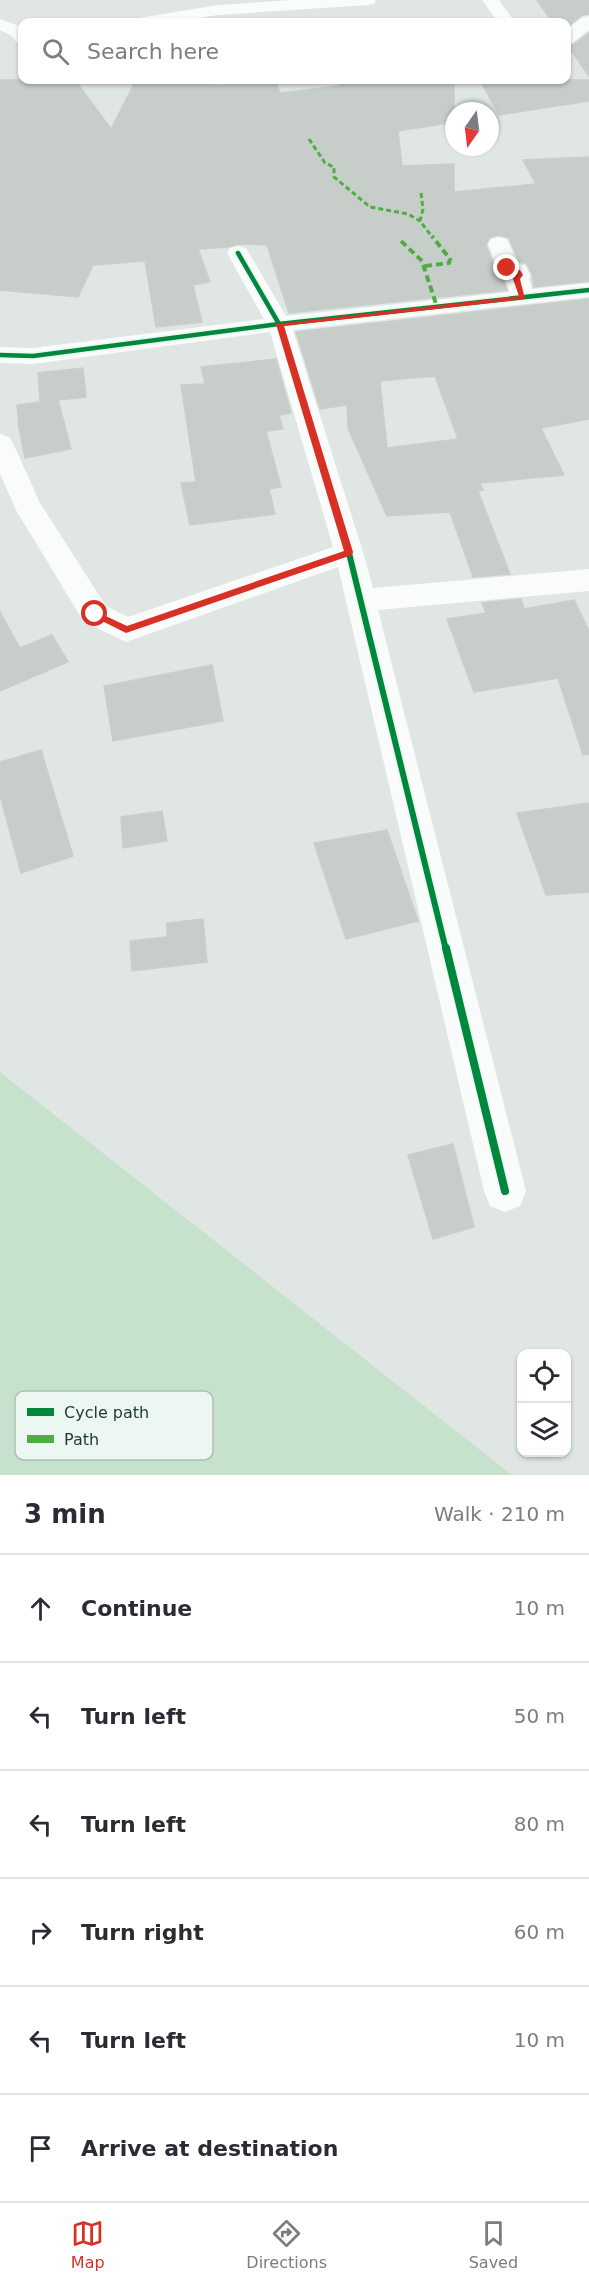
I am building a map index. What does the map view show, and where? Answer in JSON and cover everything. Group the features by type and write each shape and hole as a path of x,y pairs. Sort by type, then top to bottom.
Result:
{"street":[{"path":"169,18 218,10 368,0"},
{"path":"490,0 503,18"},
{"path":"571,36 589,21"},
{"path":"0,24 18,32"},
{"path":"499,244 507,268 517,270 519,275 517,279 523,297"},
{"path":"238,253 279,324 349,552 505,1191"},
{"path":"0,355 33,356 279,324 589,291"},
{"path":"0,443 27,505 95,614 126,630 349,552"},
{"path":"361,600 589,580"}],"green space":[{"path":"0,1072 512,1475 0,1475"}],"building":[{"path":"537,0 589,0 589,14 582,15 571,24 571,18 549,18"},
{"path":"589,33 589,76 571,50 573,45"},
{"path":"0,80 18,80 18,84 78,84 111,129 134,84 224,86 223,84 277,84 280,93 340,86 340,84 454,84 454,102 445,102 445,123 398,131 402,166 454,164 454,192 536,184 523,160 589,157 589,281 534,287 532,274 527,264 519,261 509,238 498,235 489,238 486,245 497,274 504,276 503,280 507,290 289,313 267,245 239,244 198,249 210,282 193,285 202,322 156,327 145,261 93,265 78,297 0,290"},
{"path":"571,80 589,80 589,101 499,115 499,102 492,102 482,84 571,84"},
{"path":"589,299 589,419 541,428 564,475 480,483 483,490 478,491 510,574 473,577 450,512 387,516 348,428 347,405 320,409 296,332","holes":["435,376 458,439 387,448 380,381"]},
{"path":"276,359 291,413 279,415 283,429 266,431 281,487 269,489 275,514 190,525 181,483 196,482 181,385 205,384 201,367"},
{"path":"83,368 86,397 58,400 71,449 25,458 17,405 40,402 38,373"},
{"path":"521,599 524,609 574,600 589,631 589,754 583,755 558,678 474,692 447,619 486,613 482,603"},
{"path":"0,612 20,648 52,635 68,662 0,691"},
{"path":"212,665 223,721 113,741 104,686"},
{"path":"41,750 73,856 21,873 0,795 0,762"},
{"path":"589,803 589,892 546,895 517,813"},
{"path":"162,811 167,841 123,848 121,817"},
{"path":"387,830 418,921 346,939 314,843"},
{"path":"203,919 207,962 132,971 130,941 167,937 167,923"},
{"path":"453,1144 474,1227 433,1239 408,1155"}],"marked path":[{"path":"309,139 325,163 334,167 334,177 370,207 408,214 420,221"},
{"path":"421,193 423,209 420,221 450,259 449,263 425,266"},
{"path":"401,241 422,261 437,307"}],"cycle path":[{"path":"238,253 279,324 349,552 505,1191"},
{"path":"0,355 33,356 279,324 589,290"}],"route":[{"path":"95,614 126,630 349,552 279,324 523,297 517,279 519,275 517,270 507,268"}]}
